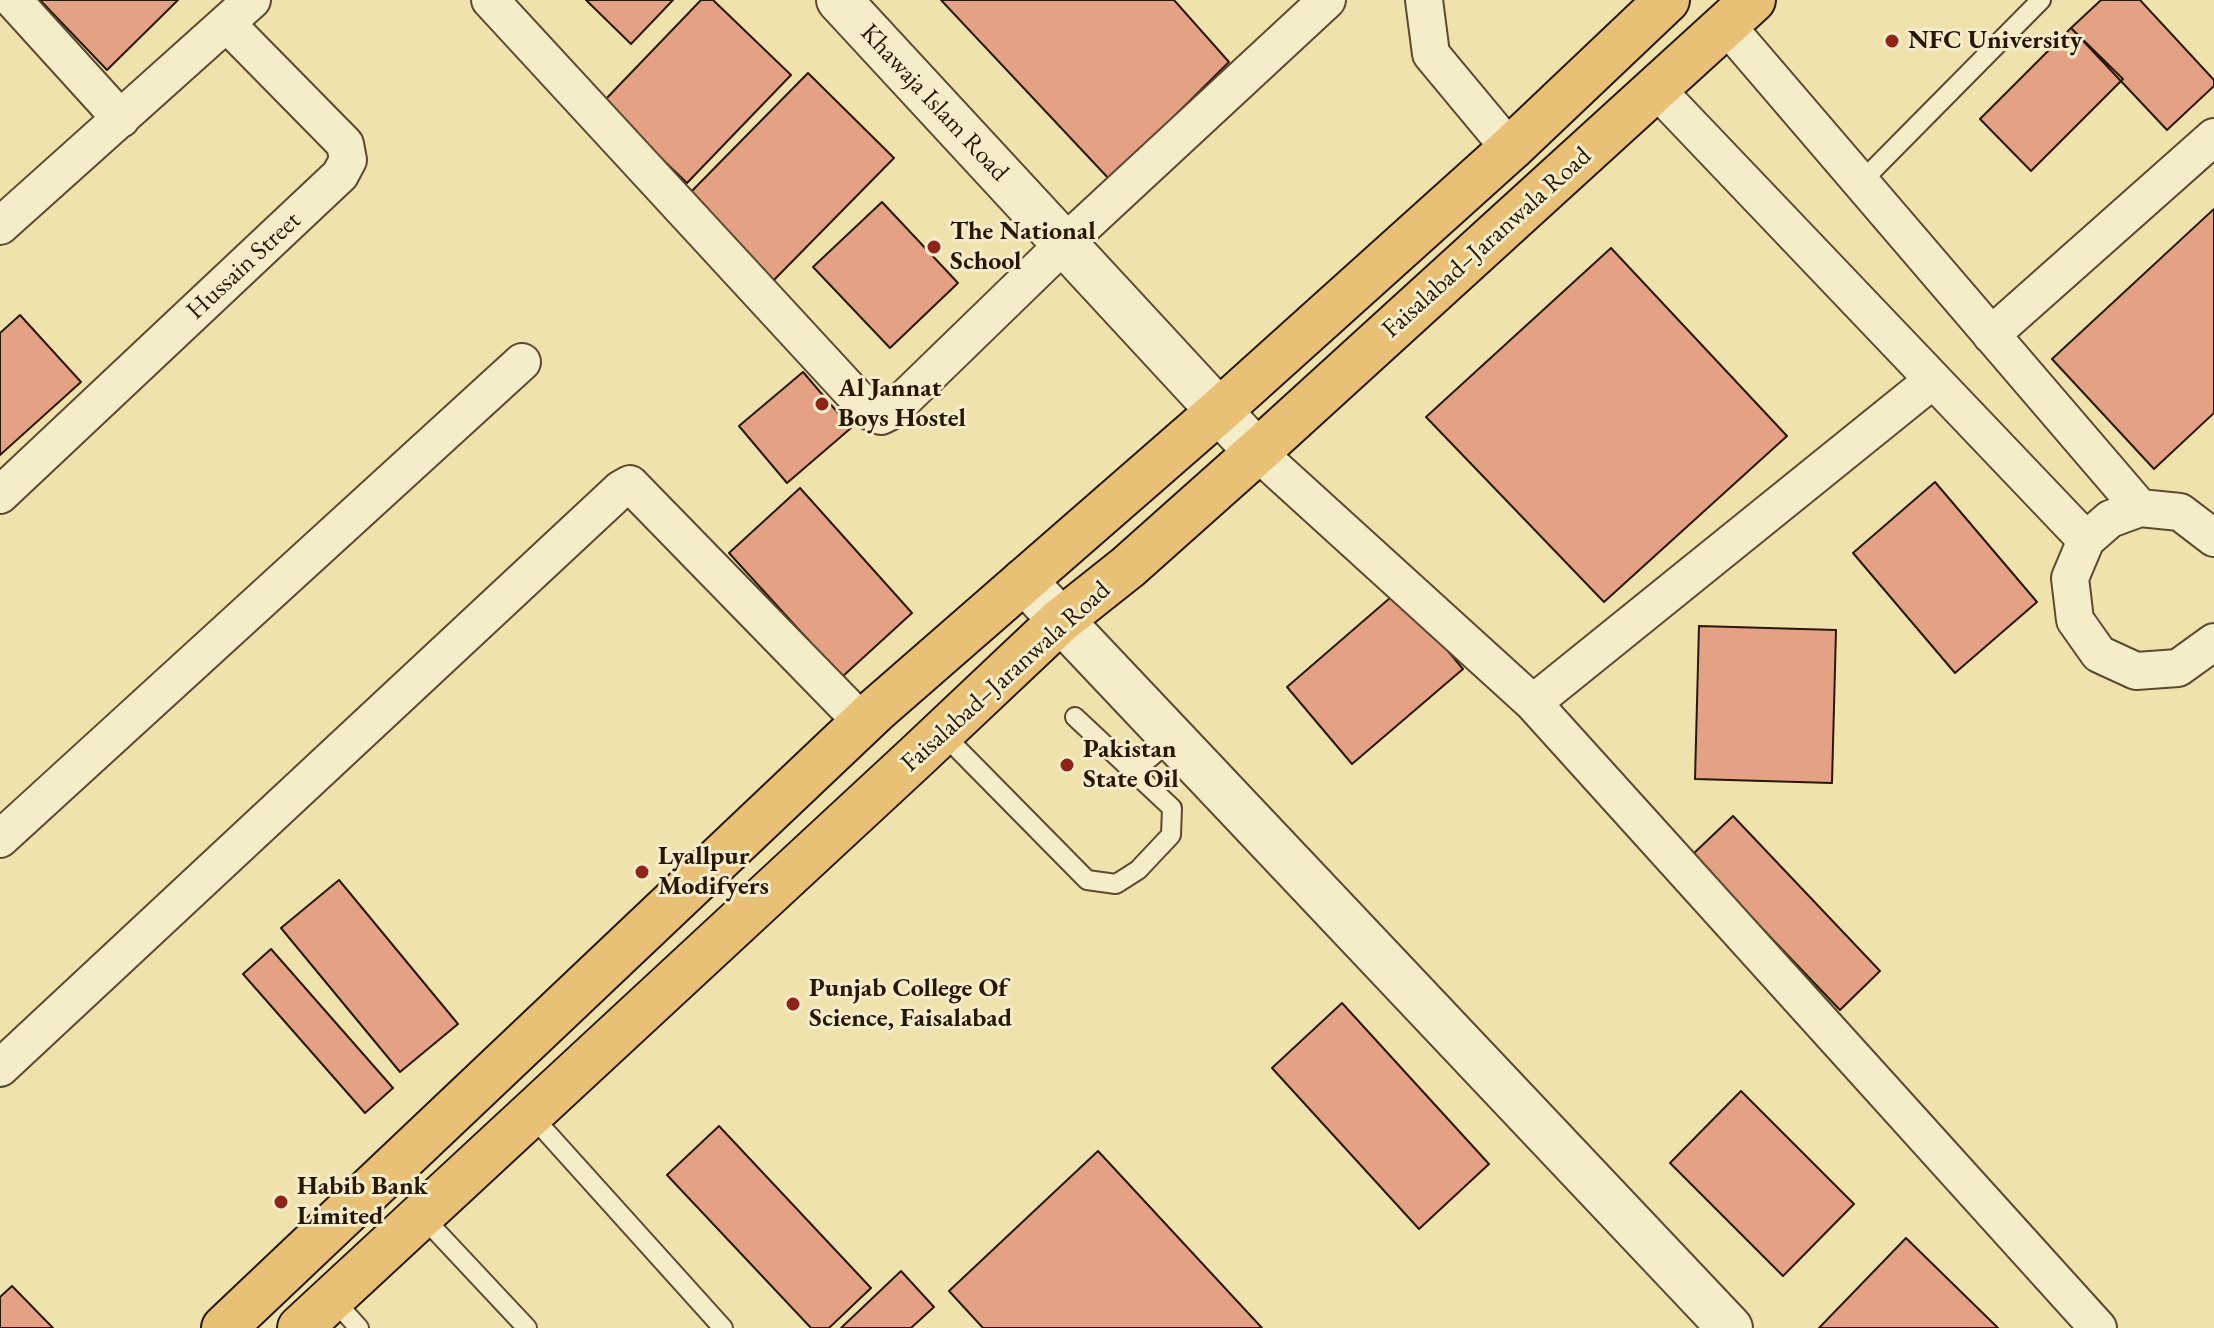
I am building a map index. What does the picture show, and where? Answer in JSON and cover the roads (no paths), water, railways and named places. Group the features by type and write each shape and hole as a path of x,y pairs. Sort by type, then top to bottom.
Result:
{"main road":[{"name":"Faisalabad–Jaranwala Road","path":"224,1328 862,722 1219,411 1510,149 1667,0"},
{"name":"Faisalabad–Jaranwala Road","path":"300,1328 345,1313 422,1216 1060,621 1128,567 1257,452 1739,13"}],"street":[{"path":"13,0 121,119"},
{"path":"490,0 869,411 881,416 893,410 1064,244 1327,0"},
{"name":"Khawaja Islam Road","path":"839,0 1257,452"},
{"path":"1424,0 1431,54 1510,149"},
{"path":"0,226 240,12"},
{"name":"Hussain Street","path":"0,495 340,175 348,160 345,144 240,12"},
{"path":"1739,13 1861,182 2140,508"},
{"path":"1656,89 2086,540"},
{"path":"1991,335 2214,137"},
{"path":"0,839 522,362"},
{"path":"1533,703 1933,380"},
{"path":"1257,452 1533,703 2098,1328"},
{"path":"0,1068 621,489 630,484 862,722"},
{"path":"2214,538 2180,512 2140,508 2110,519 2086,540 2070,578 2075,620 2099,654 2136,671 2178,668 2214,645"},
{"path":"1024,581 1730,1328"}],"lane":[{"path":"1861,182 2041,0"},
{"path":"942,733 1087,880 1116,884 1138,870 1171,835 1172,808 1075,717"},
{"path":"1133,772 1172,739"},
{"path":"531,1115 723,1328"},
{"path":"422,1216 527,1328"}],"place":[{"name":"NFC University","path":"1892,41"},
{"name":"The National School","path":"934,247"},
{"name":"Al Jannat Boys Hostel","path":"822,404"},
{"name":"Pakistan State Oil","path":"1067,765"},
{"name":"Lyallpur Modifyers","path":"642,872"},
{"name":"Punjab College Of Science, Faisalabad","path":"793,1004"},
{"name":"Habib Bank Limited","path":"281,1202"}]}
